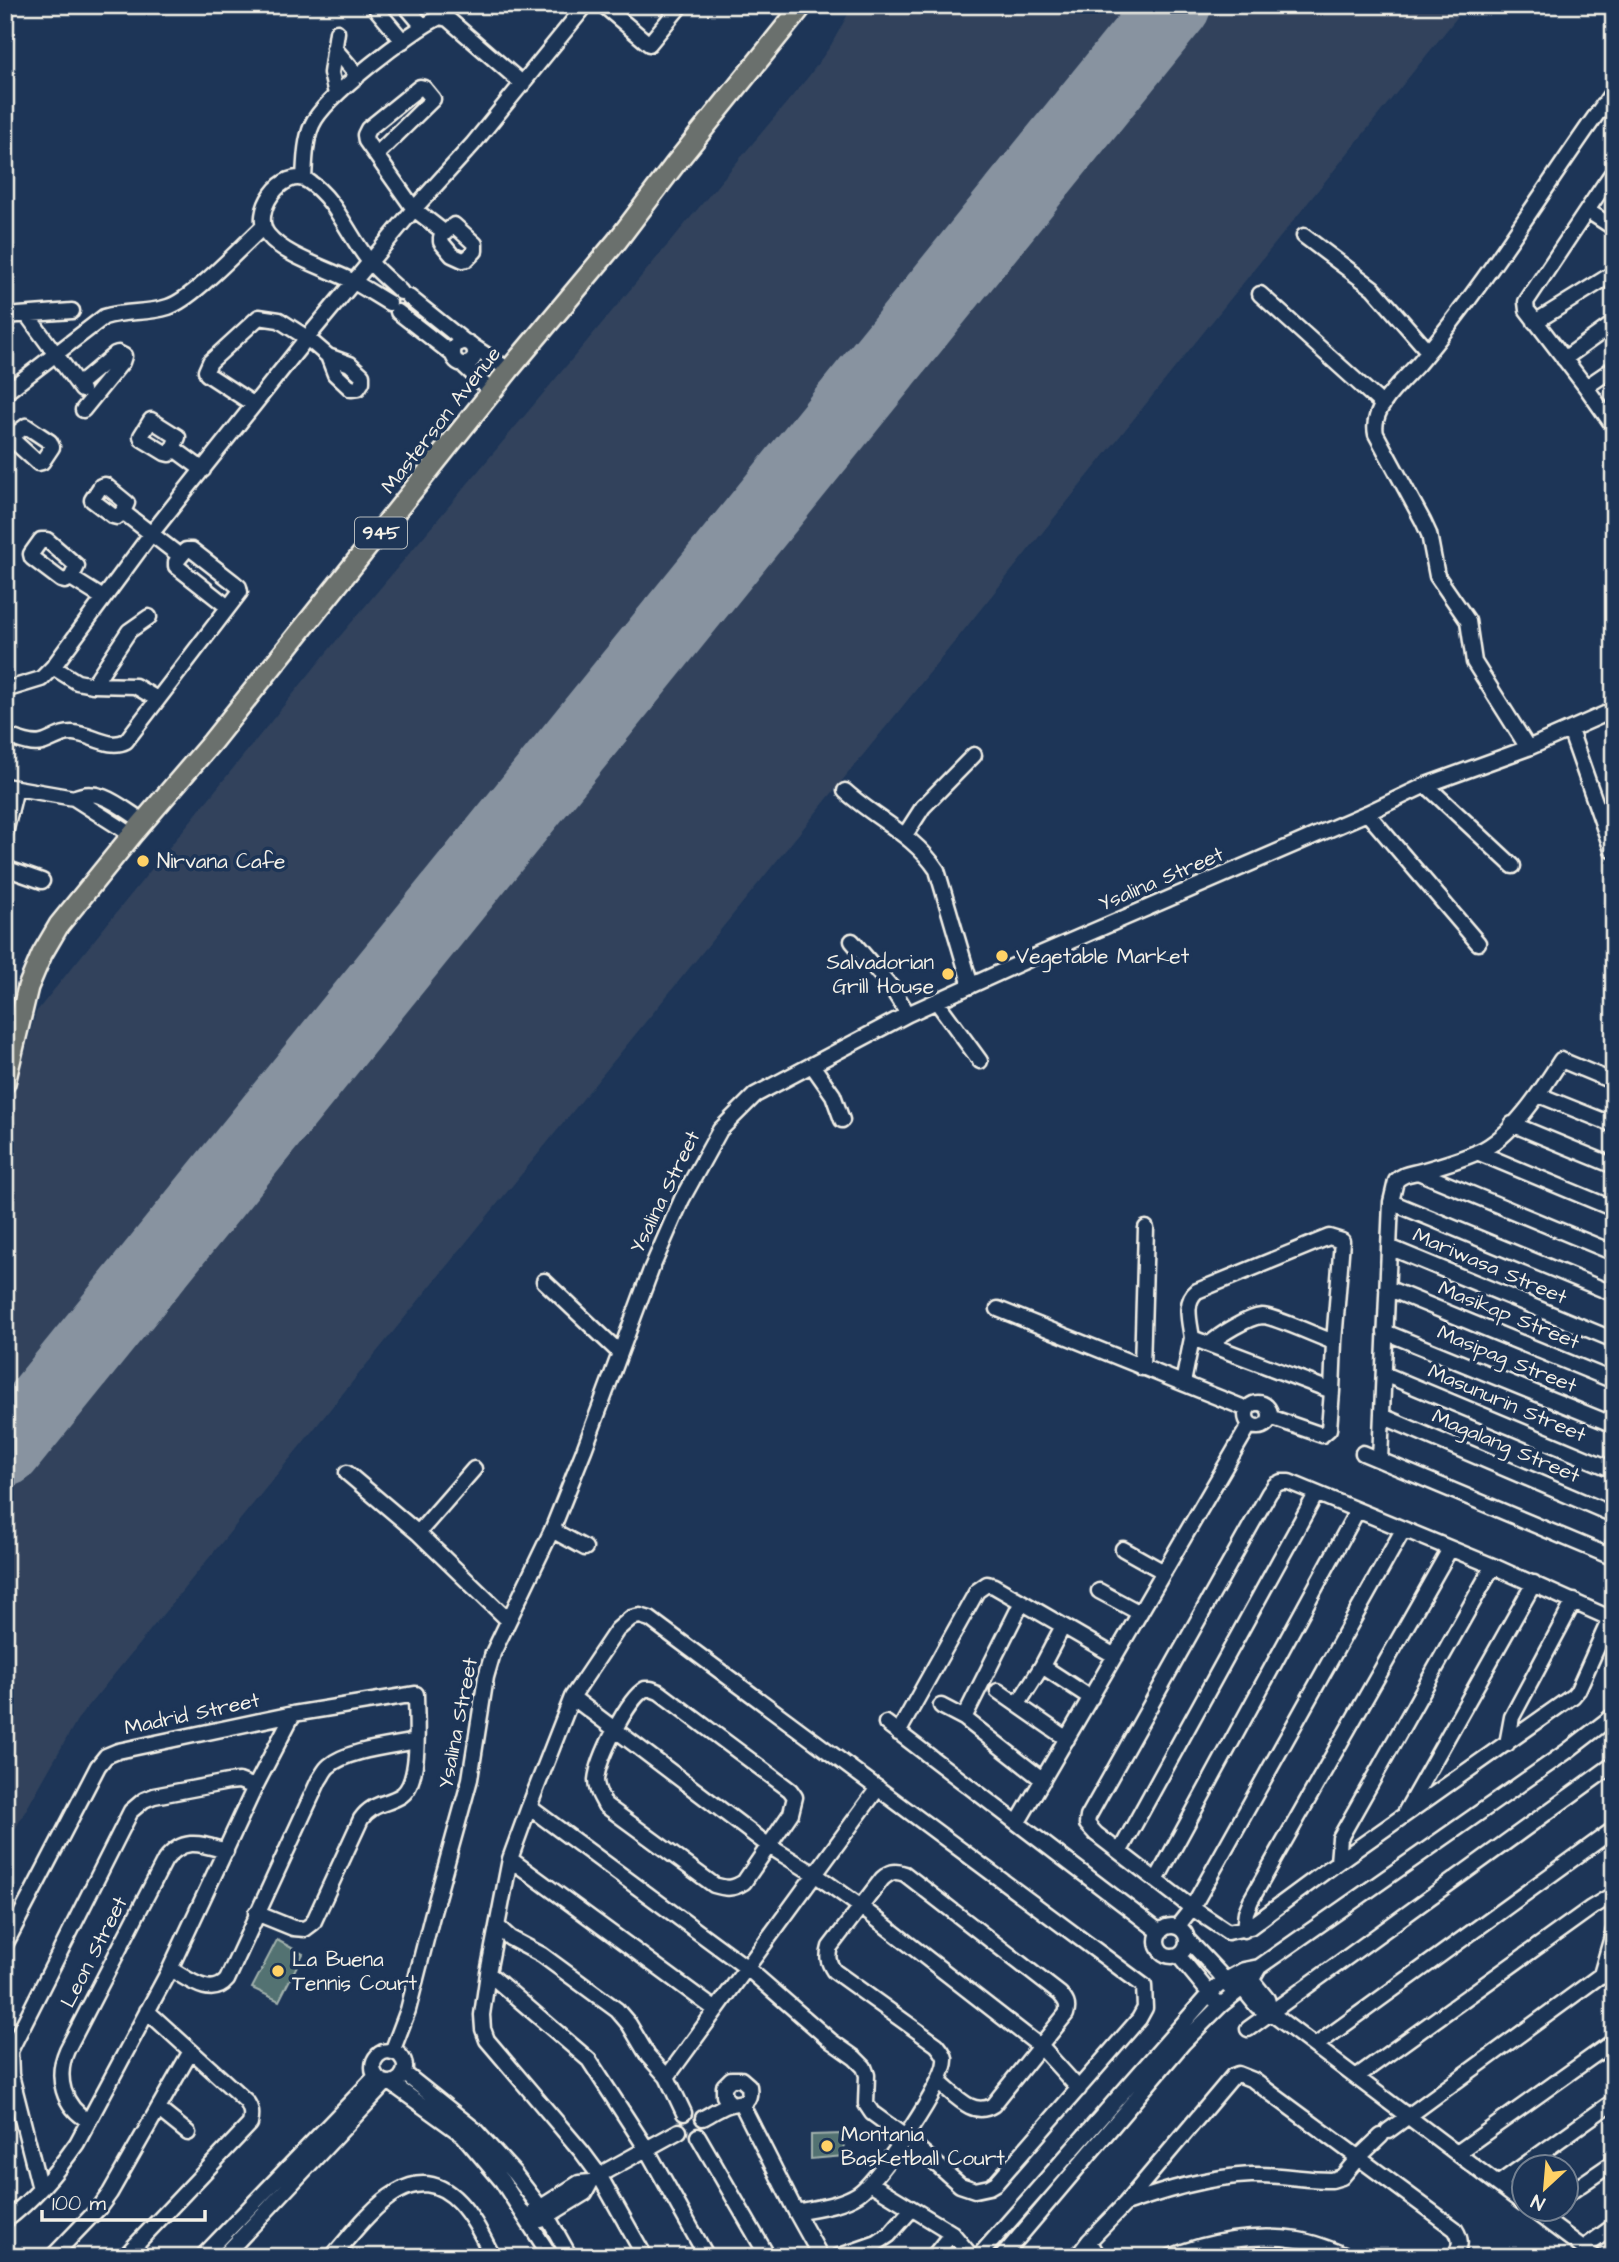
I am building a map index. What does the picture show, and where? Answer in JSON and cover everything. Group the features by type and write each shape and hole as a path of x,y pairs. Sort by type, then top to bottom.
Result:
{"main road":[{"name":"Masterson Avenue","path":"5,1083 28,987 42,954 59,925 137,828 212,742 509,370 617,241 803,5"}],"street":[{"path":"377,5 377,10 403,41"},
{"path":"405,5 422,25"},
{"path":"5,690 41,679 53,667 151,534 253,404 369,262 523,85 586,5"},
{"path":"603,5 649,44 681,5"},
{"path":"304,179 310,129 319,111 336,94 422,25 440,17 448,19 523,85"},
{"path":"336,94 331,73 337,32"},
{"path":"334,48 358,76"},
{"path":"377,155 433,99 424,88 420,87 368,129 365,135 366,141 414,209 445,233"},
{"path":"1528,748 1474,662 1468,621 1437,576 1429,534 1376,434 1374,425 1383,405 1483,278 1614,90"},
{"path":"1613,424 1535,322 1527,310 1526,302 1611,175 1614,175"},
{"path":"5,393 104,317 118,312 164,309 186,299 263,227 266,204 277,188 288,180 304,179 319,189 332,205 369,262 469,344 509,370"},
{"path":"1588,211 1614,228"},
{"path":"263,227 274,241 289,251 353,282 394,308 457,359 492,392"},
{"path":"1304,236 1373,288 1428,351"},
{"path":"1535,322 1614,273"},
{"path":"394,308 392,295 405,294"},
{"path":"1260,294 1383,405"},
{"path":"5,316 72,311"},
{"path":"27,315 78,385 87,406 124,356 115,354 78,385"},
{"path":"253,404 207,374 207,366 259,317 279,320 294,328 328,356"},
{"path":"1564,359 1614,323"},
{"path":"457,359 472,361 474,357 469,344"},
{"path":"457,359 456,345 469,344"},
{"path":"1586,387 1614,368"},
{"path":"173,448 203,470"},
{"path":"123,512 180,556"},
{"path":"5,736 37,744 63,734 75,733 115,744 126,741 240,593 239,587 192,550 186,550 176,562 176,566 228,607"},
{"path":"71,578 103,598"},
{"path":"93,685 129,631 149,617"},
{"path":"53,667 77,682 135,686 158,699"},
{"name":"Ysalina Street","path":"392,2052 408,2010 470,1779 489,1666 552,1530 651,1270 682,1199 720,1130 755,1095 908,1014 1426,785 1528,748 1614,710"},
{"path":"1570,730 1612,850"},
{"path":"905,835 923,807 974,755"},
{"path":"1426,785 1513,866"},
{"path":"5,833 11,787 74,798 103,817 137,828"},
{"path":"845,791 905,835 928,856 937,870 971,986"},
{"path":"74,798 95,793 112,803 137,828"},
{"path":"103,817 112,803"},
{"path":"1367,813 1478,943"},
{"path":"5,868 42,881"},
{"path":"852,941 891,987 908,1014"},
{"path":"937,1002 980,1061"},
{"path":"1380,1460 1391,1202 1396,1181 1406,1174 1477,1152 1493,1144 1539,1095 1561,1060 1614,1082"},
{"path":"812,1065 833,1095 842,1120"},
{"path":"1539,1095 1614,1125"},
{"path":"1512,1124 1614,1166"},
{"path":"1477,1152 1614,1209"},
{"path":"1418,1172 1614,1252"},
{"name":"Mariwasa Street","path":"1391,1202 1614,1294"},
{"path":"1142,1368 1146,1228"},
{"path":"1183,1383 1192,1338 1188,1307 1191,1295 1329,1237 1342,1241 1329,1429 1322,1435 1270,1417"},
{"name":"Mariwasa Street","path":"1389,1247 1614,1340"},
{"path":"544,1281 619,1352"},
{"name":"Masikap Street","path":"1387,1288 1614,1381"},
{"path":"998,1309 1247,1409"},
{"path":"1210,1344 1219,1334 1261,1316 1334,1342"},
{"name":"Masipag Street","path":"1385,1332 1614,1424"},
{"path":"1192,1338 1332,1391"},
{"name":"Masunurin Street","path":"1384,1374 1614,1470"},
{"path":"1250,1424 1246,1417 1247,1409 1254,1403 1262,1404 1268,1409 1270,1417"},
{"name":"Magalang Street","path":"1382,1416 1614,1515"},
{"path":"1250,1424 1262,1426 1270,1417"},
{"path":"1018,1822 1250,1424"},
{"path":"1363,1453 1612,1552"},
{"path":"418,1533 474,1469"},
{"path":"347,1473 418,1533 508,1620"},
{"path":"1289,1482 1357,1511 1574,1601 1601,1614 1608,1620 1607,1627 1576,1693 1262,1919 1244,1930 1228,1932 1192,1908 1096,1834 1087,1824 1092,1807 1275,1485 1289,1482"},
{"path":"1120,1851 1316,1494"},
{"path":"1157,1879 1357,1511"},
{"path":"552,1530 585,1548"},
{"path":"1177,1927 1192,1908 1403,1530"},
{"path":"1123,1549 1164,1572"},
{"path":"1244,1930 1246,1912 1251,1900 1450,1549"},
{"path":"1338,1862 1340,1838 1493,1566"},
{"path":"1404,1816 1534,1583"},
{"path":"898,1733 977,1591 987,1584 1115,1656"},
{"path":"1099,1591 1140,1613"},
{"path":"1507,1744 1512,1717 1574,1601"},
{"path":"964,1718 1022,1602"},
{"path":"529,1807 747,1968 864,2067 867,2074 866,2104 872,2113 905,2137 960,2185 975,2190 996,2183 1139,2019 1145,2008 1144,1986 650,1619 640,1616 631,1618 617,1630 572,1697 529,1807 510,1859 482,2015 487,2040 582,2152 595,2179 645,2257"},
{"path":"1018,1704 1042,1667 1063,1626"},
{"path":"1042,1667 1091,1698"},
{"path":"651,1689 659,1692 790,1790 795,1797 791,1813 744,1882 735,1888 727,1889 714,1885 605,1805 596,1783 598,1768 614,1731 638,1693 651,1689"},
{"path":"998,1691 1067,1739"},
{"name":"Madrid Street","path":"5,1945 98,1766 106,1756 118,1751 293,1714 416,1693 416,1741"},
{"path":"572,1697 769,1846 861,1907 1041,2047 1079,2089"},
{"path":"941,1706 964,1718 1043,1780"},
{"path":"5,2221 25,2206 78,2143 170,1969 255,1787 293,1714"},
{"path":"982,2251 1209,1994 1238,1982 1566,1752 1614,1715"},
{"path":"886,1723 1160,1932"},
{"path":"170,1969 204,1988 222,1986 227,1980 256,1913 319,1780 329,1766 355,1754 416,1741 410,1786 402,1794 366,1811 310,1927 305,1930 293,1928 256,1913"},
{"path":"1248,2029 1614,1764"},
{"path":"40,2189 8,2076 12,2044 131,1811 138,1803 153,1796 239,1781 255,1787"},
{"path":"667,2077 878,1788"},
{"path":"1315,2046 1614,1829"},
{"name":"Leon Street","path":"89,2121 77,2114 66,2096 61,2072 68,2050 165,1860 173,1850 188,1843 226,1851"},
{"path":"510,1859 716,2010"},
{"path":"796,2212 832,2204 857,2194 870,2183 905,2137 940,2083 945,2059 937,2045 834,1971 828,1963 830,1947 882,1879 891,1872 905,1874 1067,2002 1066,2014 993,2105 981,2111 971,2108 940,2083"},
{"path":"1356,2077 1614,1894"},
{"path":"497,1926 510,1938 542,1955 617,2010 629,2024 648,2056 667,2077 684,2113"},
{"path":"1187,1938 1185,1948 1178,1955 1169,1956 1161,1951 1157,1941 1160,1932 1168,1926 1182,1929 1219,1973 1266,2000 1271,2013 1510,2193"},
{"path":"1125,2204 1166,2190 1218,2179 1253,2175 1332,2180 1342,2177 1358,2158 1408,2116 1608,1976 1614,1930"},
{"path":"1178,1955 1221,2005"},
{"path":"488,1973 589,2060 646,2148 708,2257"},
{"path":"1004,2253 1183,2043 1221,2005 1238,1982"},
{"path":"124,2257 250,2124 252,2116 246,2101 147,2011"},
{"path":"1457,2153 1614,2041"},
{"path":"52,2257 99,2208 191,2052"},
{"path":"202,2257 384,2080 400,2079 404,2073 404,2062 392,2052 377,2056 373,2066 384,2080 463,2136 502,2181 551,2257"},
{"path":"404,2073 474,2129 514,2173 544,2211 570,2257"},
{"path":"1077,2257 1233,2076 1238,2074 1253,2080 1455,2229 1461,2245 1454,2257"},
{"path":"223,2257 384,2080"},
{"path":"1498,2184 1614,2102"},
{"path":"703,2118 736,2104 821,2257"},
{"path":"158,2109 187,2133"},
{"path":"694,2112 703,2118 704,2128 698,2136 687,2137 679,2131 678,2121 684,2113 694,2112"},
{"path":"529,2222 544,2211 585,2193 595,2179 679,2131"},
{"path":"698,2136 768,2257"},
{"path":"1580,2185 1614,2162"},
{"path":"870,2183 952,2233 972,2257"},
{"path":"332,2257 392,2193 410,2185 427,2184 447,2191 460,2203 493,2257"},
{"path":"837,2257 877,2243 889,2235 911,2210"},
{"path":"1554,2224 1589,2253 1614,2225"},
{"path":"999,2232 1004,2253"},
{"path":"933,2257 952,2233"},
{"path":"1170,2257 1220,2242 1262,2238 1298,2240 1349,2257"},
{"path":"1090,2241 1099,2257"},
{"path":"982,2251 1024,2257"}],"shaded area":[{"path":"853,5 1467,5 898,712 77,1720 5,1847 5,1125 36,1012 336,641 809,76 831,45"}],"green space":[{"name":"La Buena Tennis Court","path":"277,1940 303,1954 279,2001 252,1988"},
{"name":"Montania Basketball Court","path":"843,2134 844,2156 811,2159 811,2135"}],"taxiway":[{"path":"1144,5 1162,19"}],"runway":[{"path":"5,1450 1174,5"}],"place":[{"name":"Nirvana Cafe","path":"143,861"},
{"name":"Vegetable Market","path":"1002,956"},
{"name":"Salvadorian Grill House","path":"948,974"},
{"name":"La Buena Tennis Court","path":"278,1971"},
{"name":"Montania Basketball Court","path":"827,2146"}]}
